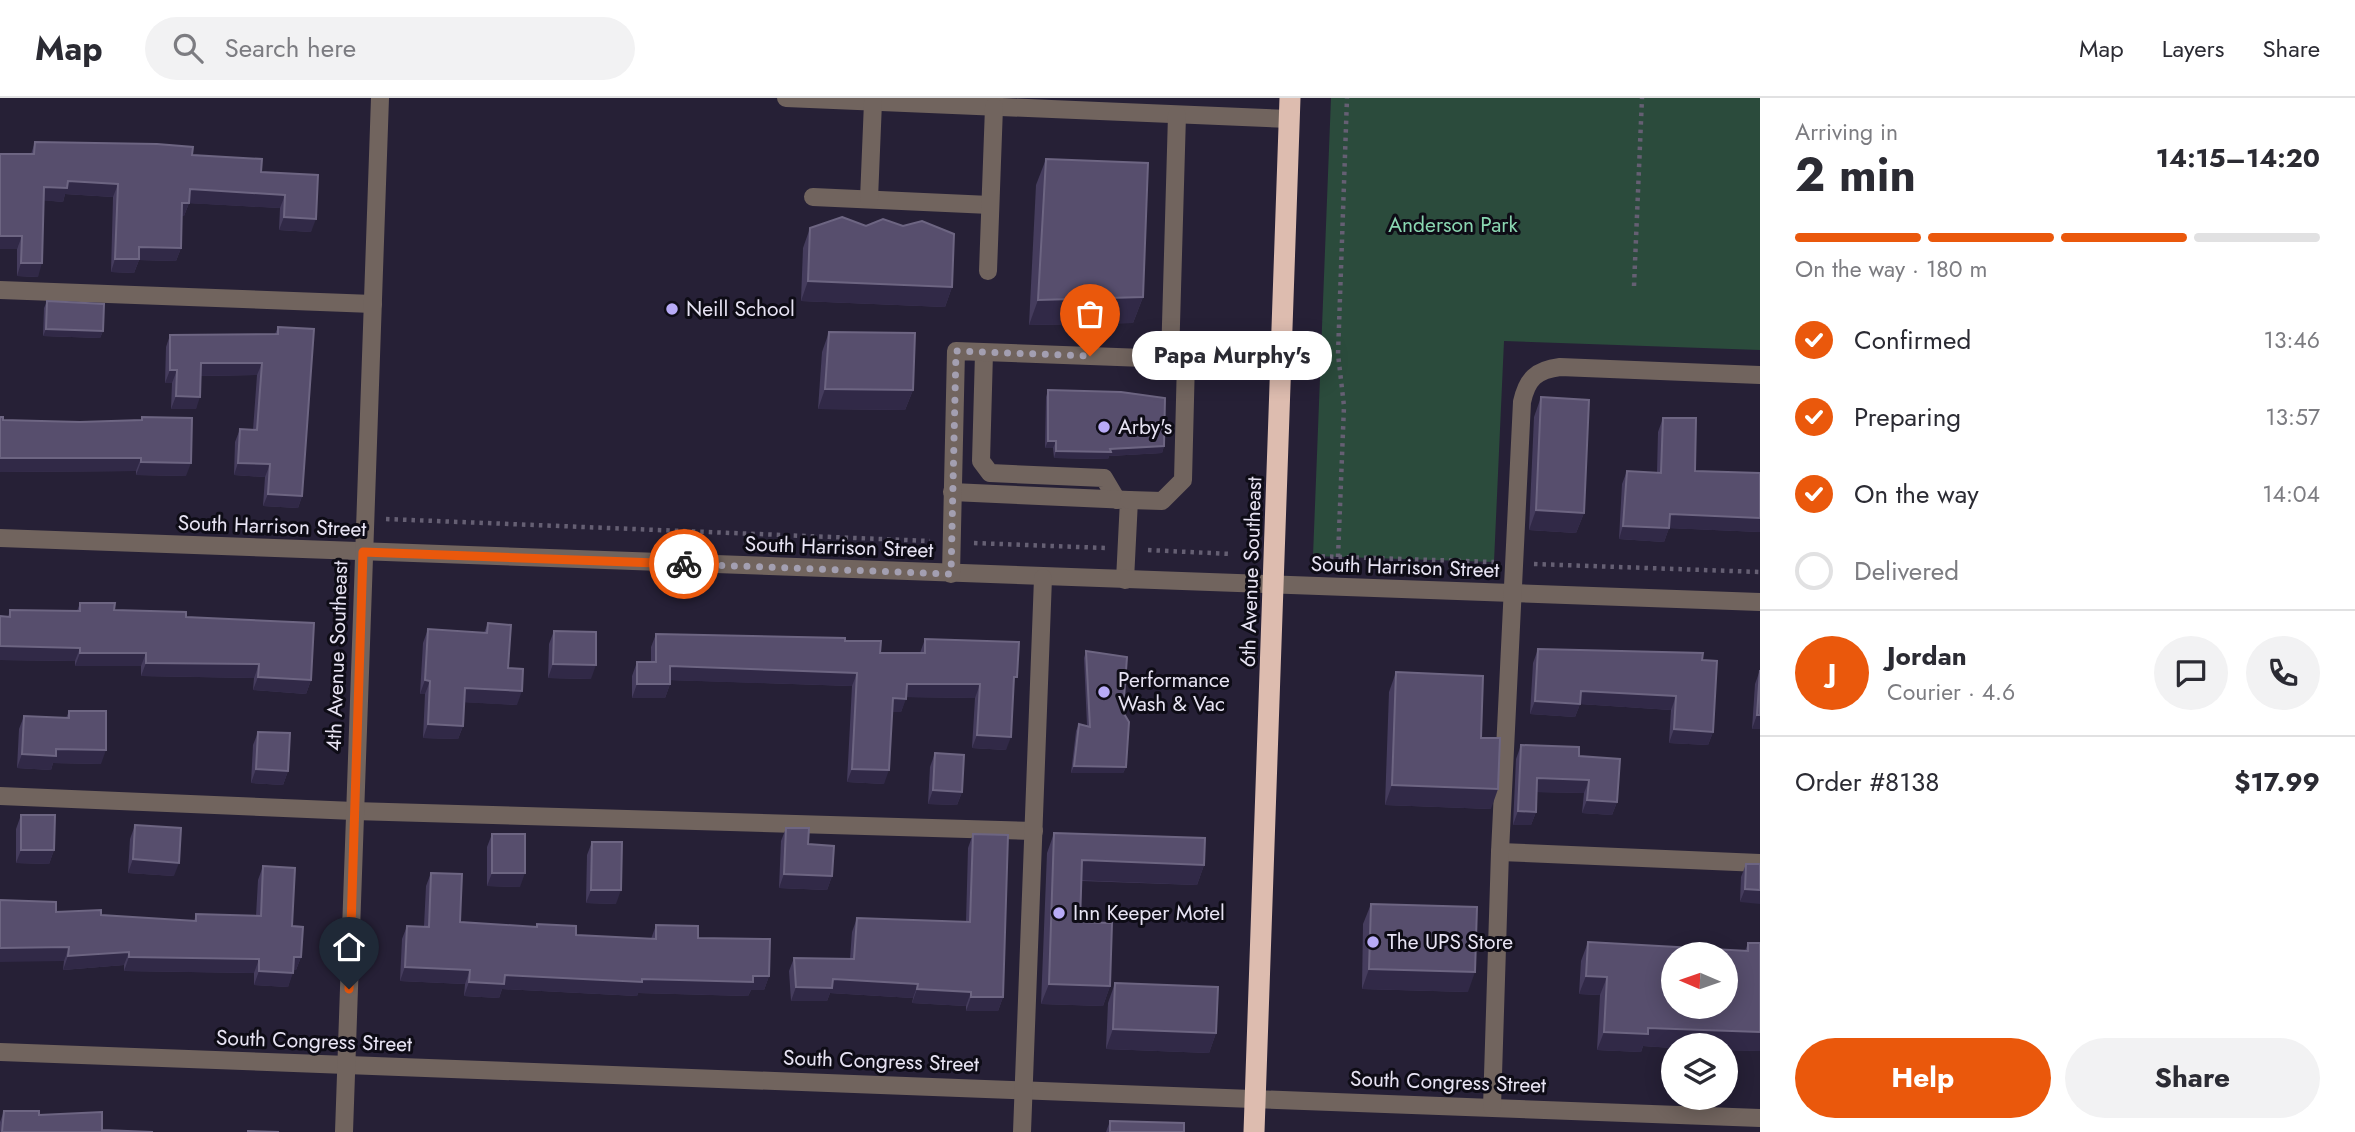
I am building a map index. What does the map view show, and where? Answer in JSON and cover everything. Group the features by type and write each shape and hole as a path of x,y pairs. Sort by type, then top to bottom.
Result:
{"highway":[{"name":"6th Avenue Southeast","path":"1254,1132 1290,109"}],"street":[{"name":"4th Avenue Southeast","path":"344,1132 380,98"},
{"path":"786,98 1177,115 1290,109"},
{"path":"869,199 873,102"},
{"path":"988,271 994,107"},
{"path":"953,492 1162,501 1183,480 1178,360 1177,115"},
{"path":"813,197 990,205"},
{"path":"0,290 373,304"},
{"path":"951,574 956,351 1282,363"},
{"path":"984,353 981,461 990,473 1104,478 1123,500 1125,580"},
{"path":"1492,1107 1500,852 1522,402 1526,385 1541,369 1560,367 1760,375"},
{"name":"South Harrison Street","path":"0,538 1760,602"},
{"path":"1022,1132 1043,578"},
{"path":"0,796 354,811 1034,831"},
{"path":"1500,852 1760,863"},
{"name":"South Congress Street","path":"0,1052 1024,1088 1760,1118"}],"path":[{"path":"1338,557 1344,406 1339,354 1347,98"},
{"path":"1634,286 1642,98"},
{"path":"364,518 1231,554"},
{"path":"1320,564 1321,556"}],"green space":[{"name":"Anderson Park","path":"1331,98 1760,98 1760,350 1504,341 1494,562 1313,556"}],"building":[{"path":"35,142 157,144 193,147 192,155 262,159 261,172 318,175 316,219 284,217 285,195 190,189 189,203 182,203 181,248 139,247 139,259 115,259 118,184 68,181 67,188 44,187 42,263 21,263 22,236 0,236 0,154 34,154"},
{"path":"1046,159 1148,163 1143,297 1038,300"},
{"path":"842,217 866,226 883,219 903,226 922,221 954,234 952,287 808,281 810,228"},
{"path":"47,301 104,304 103,331 46,329"},
{"path":"278,327 314,329 302,496 268,494 270,464 238,463 240,429 257,430 262,363 201,363 200,397 176,396 177,370 170,370 170,335 278,334"},
{"path":"829,332 915,333 913,390 825,389"},
{"name":"Arby's","path":"1048,390 1121,392 1165,398 1164,446 1110,449 1111,452 1056,451 1056,441 1048,441"},
{"path":"1541,397 1589,400 1584,513 1536,510"},
{"path":"0,417 3,417 3,420 80,422 142,420 142,417 192,418 191,463 141,462 141,458 0,458"},
{"path":"1663,418 1696,418 1695,471 1760,473 1760,518 1670,514 1669,528 1623,526 1627,471 1661,473"},
{"path":"80,603 115,603 114,610 186,612 186,617 314,623 311,680 258,677 259,664 146,663 146,653 80,653 80,648 0,646 0,616 10,617 10,610 80,611"},
{"path":"488,623 511,625 508,668 523,669 522,691 465,688 463,726 428,724 430,681 425,680 428,629 487,633"},
{"path":"554,631 596,632 596,665 553,664"},
{"path":"656,634 881,641 880,653 925,653 925,639 1019,642 1011,737 977,735 980,684 907,684 906,699 893,698 889,770 852,769 857,673 670,666 670,684 637,684 637,662 656,662"},
{"path":"1538,649 1703,653 1702,660 1717,661 1713,732 1674,729 1676,696 1581,691 1580,704 1535,701"},
{"name":"Performance Wash & Vac","path":"1086,651 1127,657 1123,712 1129,722 1126,767 1074,766 1079,724 1090,727"},
{"path":"1760,670 1760,715 1757,715"},
{"path":"1396,672 1483,676 1481,738 1500,738 1498,789 1392,785"},
{"path":"69,711 106,711 106,750 56,749 56,756 22,754 24,716 69,718"},
{"path":"258,732 290,733 288,771 256,769"},
{"path":"1521,745 1579,747 1579,756 1620,759 1617,802 1587,800 1589,780 1537,778 1536,812 1518,811"},
{"path":"935,753 964,755 962,792 933,790"},
{"path":"21,815 55,815 54,850 21,850"},
{"path":"135,825 181,828 179,863 133,859"},
{"path":"786,828 809,828 808,844 834,846 832,876 784,874"},
{"path":"1054,833 1205,838 1204,865 1082,860 1080,922 1112,923 1110,986 1049,984"},
{"path":"492,834 525,834 525,873 492,873"},
{"path":"973,834 1008,835 1003,997 971,997 971,992 917,989 918,984 833,979 832,988 796,987 794,958 854,959 857,918 970,922"},
{"path":"592,842 622,842 621,890 591,890"},
{"path":"1746,864 1760,864 1760,890 1745,889"},
{"path":"263,866 295,868 292,926 303,927 301,957 294,957 293,973 259,971 259,959 129,957 129,952 68,956 69,947 0,948 0,900 56,902 56,912 101,910 101,915 196,921 196,914 261,916"},
{"path":"431,873 462,874 460,922 537,927 537,924 576,926 576,935 656,939 656,925 698,926 698,938 770,939 769,976 753,976 753,982 642,979 642,982 505,975 504,984 469,982 470,970 405,967 407,926 429,927"},
{"path":"1371,904 1477,907 1475,972 1369,969"},
{"path":"1588,942 1661,946 1661,1019 1738,1019 1738,950 1748,951 1748,943 1760,943 1760,1032 1648,1028 1648,1034 1604,1032 1607,977 1586,976"},
{"path":"1115,983 1218,987 1216,1033 1113,1029"},
{"path":"4,1111 39,1111 39,1115 102,1112 102,1130 153,1132 2,1132"},
{"path":"1110,1121 1184,1123 1184,1132 1110,1132"}],"way so far":[{"path":"684,564 951,574 956,351 1090,356"}],"place":[{"name":"Neill School","path":"672,309"},
{"name":"Papa Murphy's","path":"1090,356"},
{"name":"Arby's","path":"1104,427"},
{"name":"Performance Wash & Vac","path":"1104,692"},
{"name":"Inn Keeper Motel","path":"1059,913"},
{"name":"The UPS Store","path":"1373,942"}],"route":[{"path":"349,989 363,552 684,564"}]}
